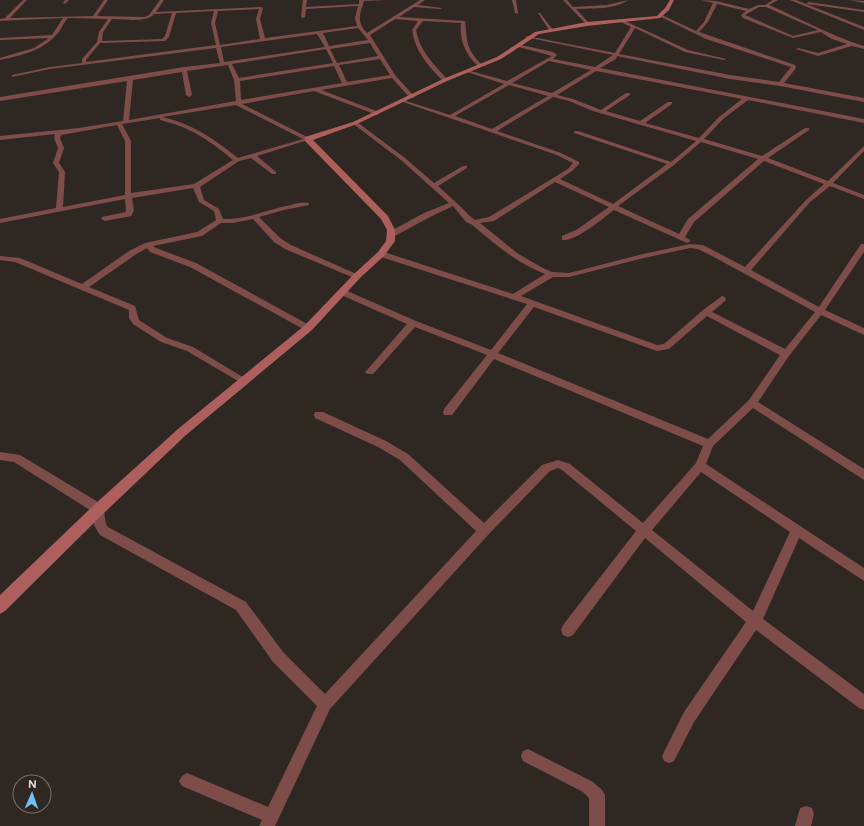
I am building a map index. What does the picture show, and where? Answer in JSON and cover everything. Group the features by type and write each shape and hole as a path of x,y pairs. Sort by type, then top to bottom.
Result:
{"street":[{"path":"7,19 25,0"},
{"path":"94,17 106,0"},
{"path":"0,20 67,17 146,18 151,16 162,0"},
{"path":"303,17 305,0"},
{"path":"304,8 384,0"},
{"path":"367,35 423,0"},
{"path":"514,0 517,13"},
{"path":"566,0 587,24"},
{"path":"573,8 609,6 626,0"},
{"path":"661,16 670,6 672,0"},
{"path":"703,0 749,10"},
{"path":"767,6 767,4 776,0"},
{"path":"792,0 864,11"},
{"path":"792,0 864,29"},
{"path":"850,0 864,2"},
{"path":"361,2 357,18 359,27 367,35 394,76 412,97"},
{"path":"697,32 704,27 716,2"},
{"path":"153,13 216,10 224,7 262,6 258,19 263,40"},
{"path":"413,6 440,8"},
{"path":"822,30 798,37 788,36 745,17 743,14 758,6 767,6 822,30 834,38 864,48"},
{"path":"216,10 213,23 222,63"},
{"path":"99,42 163,40 167,37 174,12"},
{"path":"539,14 551,29"},
{"path":"0,220 128,196 196,186 237,160 308,139 355,123 445,80 498,58 528,37 551,29 661,16 708,38 793,66 794,68 780,84"},
{"path":"0,59 37,49 46,44 60,28 60,23 67,17"},
{"path":"84,64 84,60 99,42 101,32 111,17"},
{"path":"394,18 463,22 462,29 464,43 470,51 473,60 480,65"},
{"path":"423,20 420,21 414,30 418,47 424,58 445,80"},
{"path":"623,21 687,51 724,59"},
{"path":"493,131 614,58 615,54 634,26"},
{"path":"14,76 50,68 359,27"},
{"path":"17,34 57,32"},
{"path":"317,32 321,34 345,84"},
{"path":"0,39 53,36"},
{"path":"528,37 730,77 780,84 864,100"},
{"path":"0,99 31,92 130,79 222,63 371,41"},
{"path":"798,49 818,55 852,44"},
{"path":"450,117 555,56 517,45"},
{"path":"682,67 679,64 680,56 687,51"},
{"path":"237,80 382,57"},
{"path":"549,60 864,121"},
{"path":"229,62 237,80 239,89 238,103"},
{"path":"184,69 189,95"},
{"path":"469,71 507,84 571,100 602,112 763,158 864,197"},
{"path":"0,138 30,134 59,133 394,76"},
{"path":"126,122 130,79"},
{"path":"316,90 377,113"},
{"path":"602,112 628,94"},
{"path":"565,238 579,232 672,164 700,140 709,129 746,99"},
{"path":"402,100 559,154 574,160 577,163 491,219 474,222"},
{"path":"0,606 99,509 182,432 308,328 357,276 381,254 390,241 391,230 385,218 308,139 241,106 238,103"},
{"path":"640,123 670,103"},
{"path":"154,117 172,120 196,129 237,160"},
{"path":"105,219 130,212 128,196 128,141 119,123"},
{"path":"355,123 403,159 434,186 469,220 474,222 514,255 538,269 551,274 569,275 649,254 695,246"},
{"path":"681,237 691,221 763,158 807,129"},
{"path":"576,132 672,164"},
{"path":"59,133 57,138 61,148 56,163 62,172 59,210"},
{"path":"746,271 808,201 828,184 864,148"},
{"path":"252,155 274,173"},
{"path":"434,186 465,167"},
{"path":"554,179 681,237 695,246 715,254 820,311 864,332"},
{"path":"196,186 201,201 216,210 220,221"},
{"path":"82,287 89,284 132,253 148,245 199,234 220,221 234,222 255,218 282,208 307,204"},
{"path":"390,235 427,215 453,204"},
{"path":"255,218 277,240 288,247 357,276"},
{"path":"148,245 153,250 193,265 308,328"},
{"path":"568,630 643,531 700,466 709,444 752,403 786,354 820,311 864,246"},
{"path":"381,254 532,303 657,348 666,348 722,299"},
{"path":"0,258 17,260 132,308 133,318 136,322 164,340 190,349 243,381"},
{"path":"514,297 551,274"},
{"path":"342,292 413,323 709,444"},
{"path":"448,412 532,303"},
{"path":"706,312 786,354"},
{"path":"370,372 413,323"},
{"path":"752,403 864,475"},
{"path":"319,415 382,444 404,457 484,531"},
{"path":"0,456 16,458 99,509"},
{"path":"187,781 269,821 325,704 484,531 546,468 558,464 566,467 755,622 864,703"},
{"path":"700,466 864,575"},
{"path":"99,509 100,525 104,531 241,606 278,657 325,704"},
{"path":"669,756 689,718 755,622 797,530"},
{"path":"528,756 588,787 597,795 597,826"}]}
